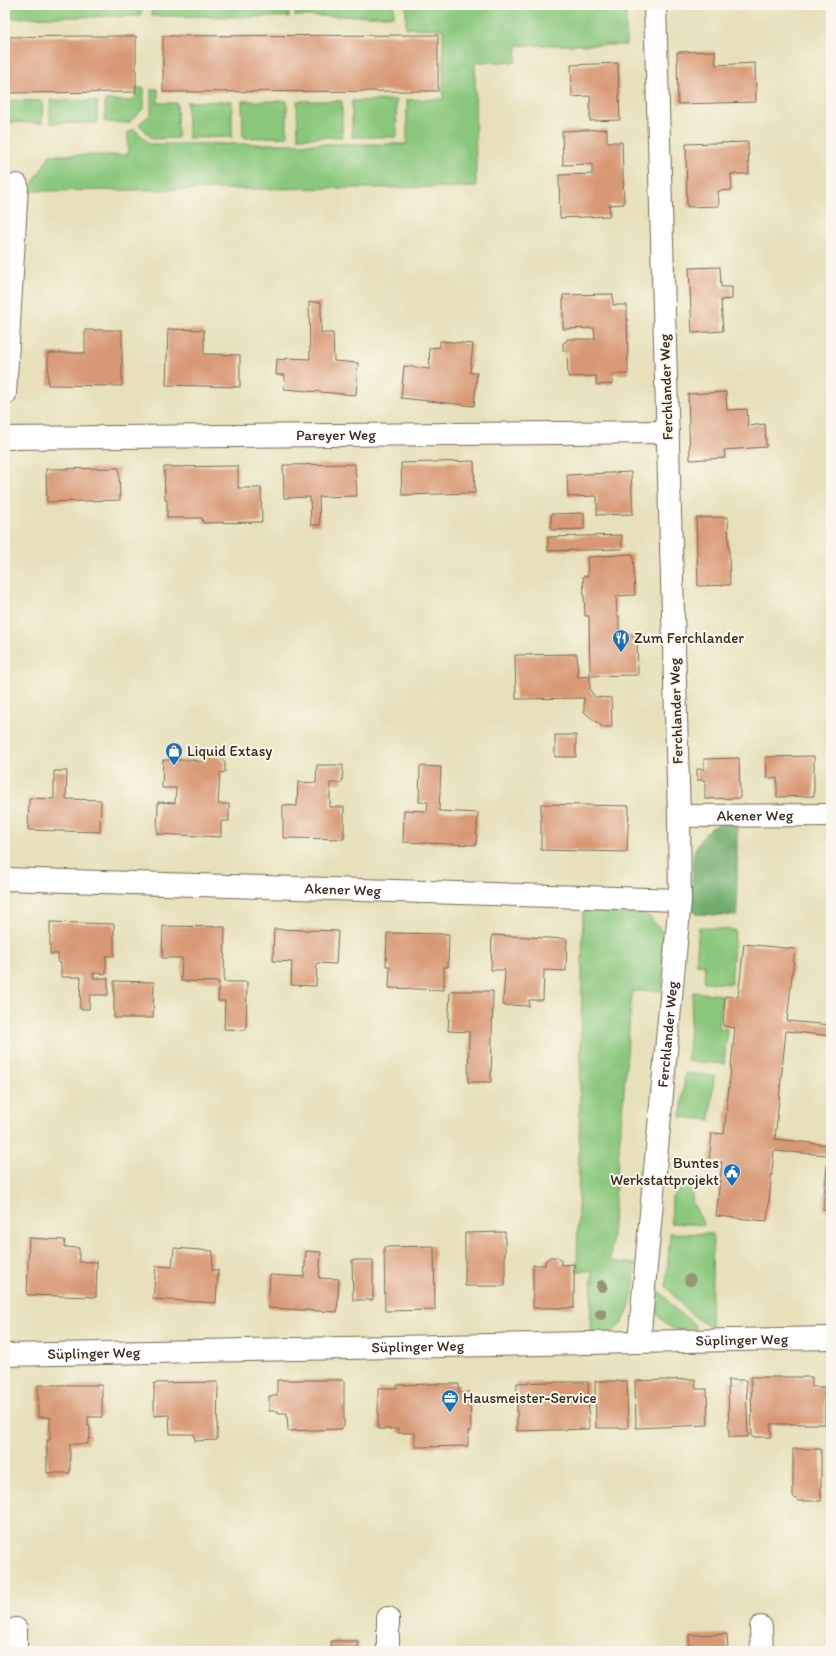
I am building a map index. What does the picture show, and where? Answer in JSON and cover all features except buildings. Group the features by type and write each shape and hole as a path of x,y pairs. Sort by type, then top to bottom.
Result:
{"street":[{"name":"Ferchlander Weg","path":"639,1342 680,900 679,816 655,5"},
{"path":"5,394 16,185"},
{"name":"Pareyer Weg","path":"5,438 668,432"},
{"name":"Akener Weg","path":"679,816 831,815"},
{"name":"Akener Weg","path":"5,879 680,900"},
{"name":"Süplinger Weg","path":"5,1355 831,1338"},
{"path":"388,1618 388,1651"},
{"path":"761,1628 762,1651"},
{"path":"16,1629 16,1651"}],"green space":[{"path":"5,5 141,5 141,16 5,18"},
{"path":"152,5 289,5 289,17 152,16"},
{"path":"295,5 394,5 394,16 295,16"},
{"path":"406,5 626,5 626,45 517,45 516,62 475,62 476,187 28,191 50,155 128,155 128,133 134,129 150,144 407,144 407,100 443,99 443,29 406,28"},
{"path":"136,88 144,88 144,108 129,123 105,122 105,100 131,101 136,96"},
{"path":"151,89 158,89 158,103 177,103 178,138 152,139 139,124 151,114"},
{"path":"5,100 43,101 42,123 5,122"},
{"path":"50,100 97,101 97,123 50,123"},
{"path":"396,100 397,137 352,137 352,101"},
{"path":"232,101 232,137 188,138 187,102"},
{"path":"242,101 287,101 287,137 243,138"},
{"path":"297,101 342,101 342,137 298,138"},
{"path":"737,822 737,916 696,914 691,904 694,851 701,839 710,829 721,823"},
{"path":"583,911 630,911 649,916 664,934 662,991 632,991 610,1261 636,1264 633,1291 628,1312 623,1320 618,1327 611,1332 603,1334 590,1333 592,1271 577,1271"},
{"path":"699,927 735,930 731,984 704,982 705,965 696,964"},
{"path":"693,992 722,995 719,1028 727,1029 724,1064 687,1061"},
{"path":"685,1073 714,1076 710,1120 681,1117"},
{"path":"690,1180 693,1203 704,1225 671,1223 672,1197"},
{"path":"670,1233 713,1234 711,1327 704,1324 692,1315 666,1286"},
{"path":"654,1284 674,1308 693,1323 697,1329 675,1329 670,1327 660,1318 654,1305"}],"place":[{"name":"Zum Ferchlander","path":"621,653"},
{"name":"Liquid Extasy","path":"174,766"},
{"name":"Buntes Werkstattprojekt","path":"732,1187"},
{"name":"Hausmeister-Service","path":"450,1413"}]}
